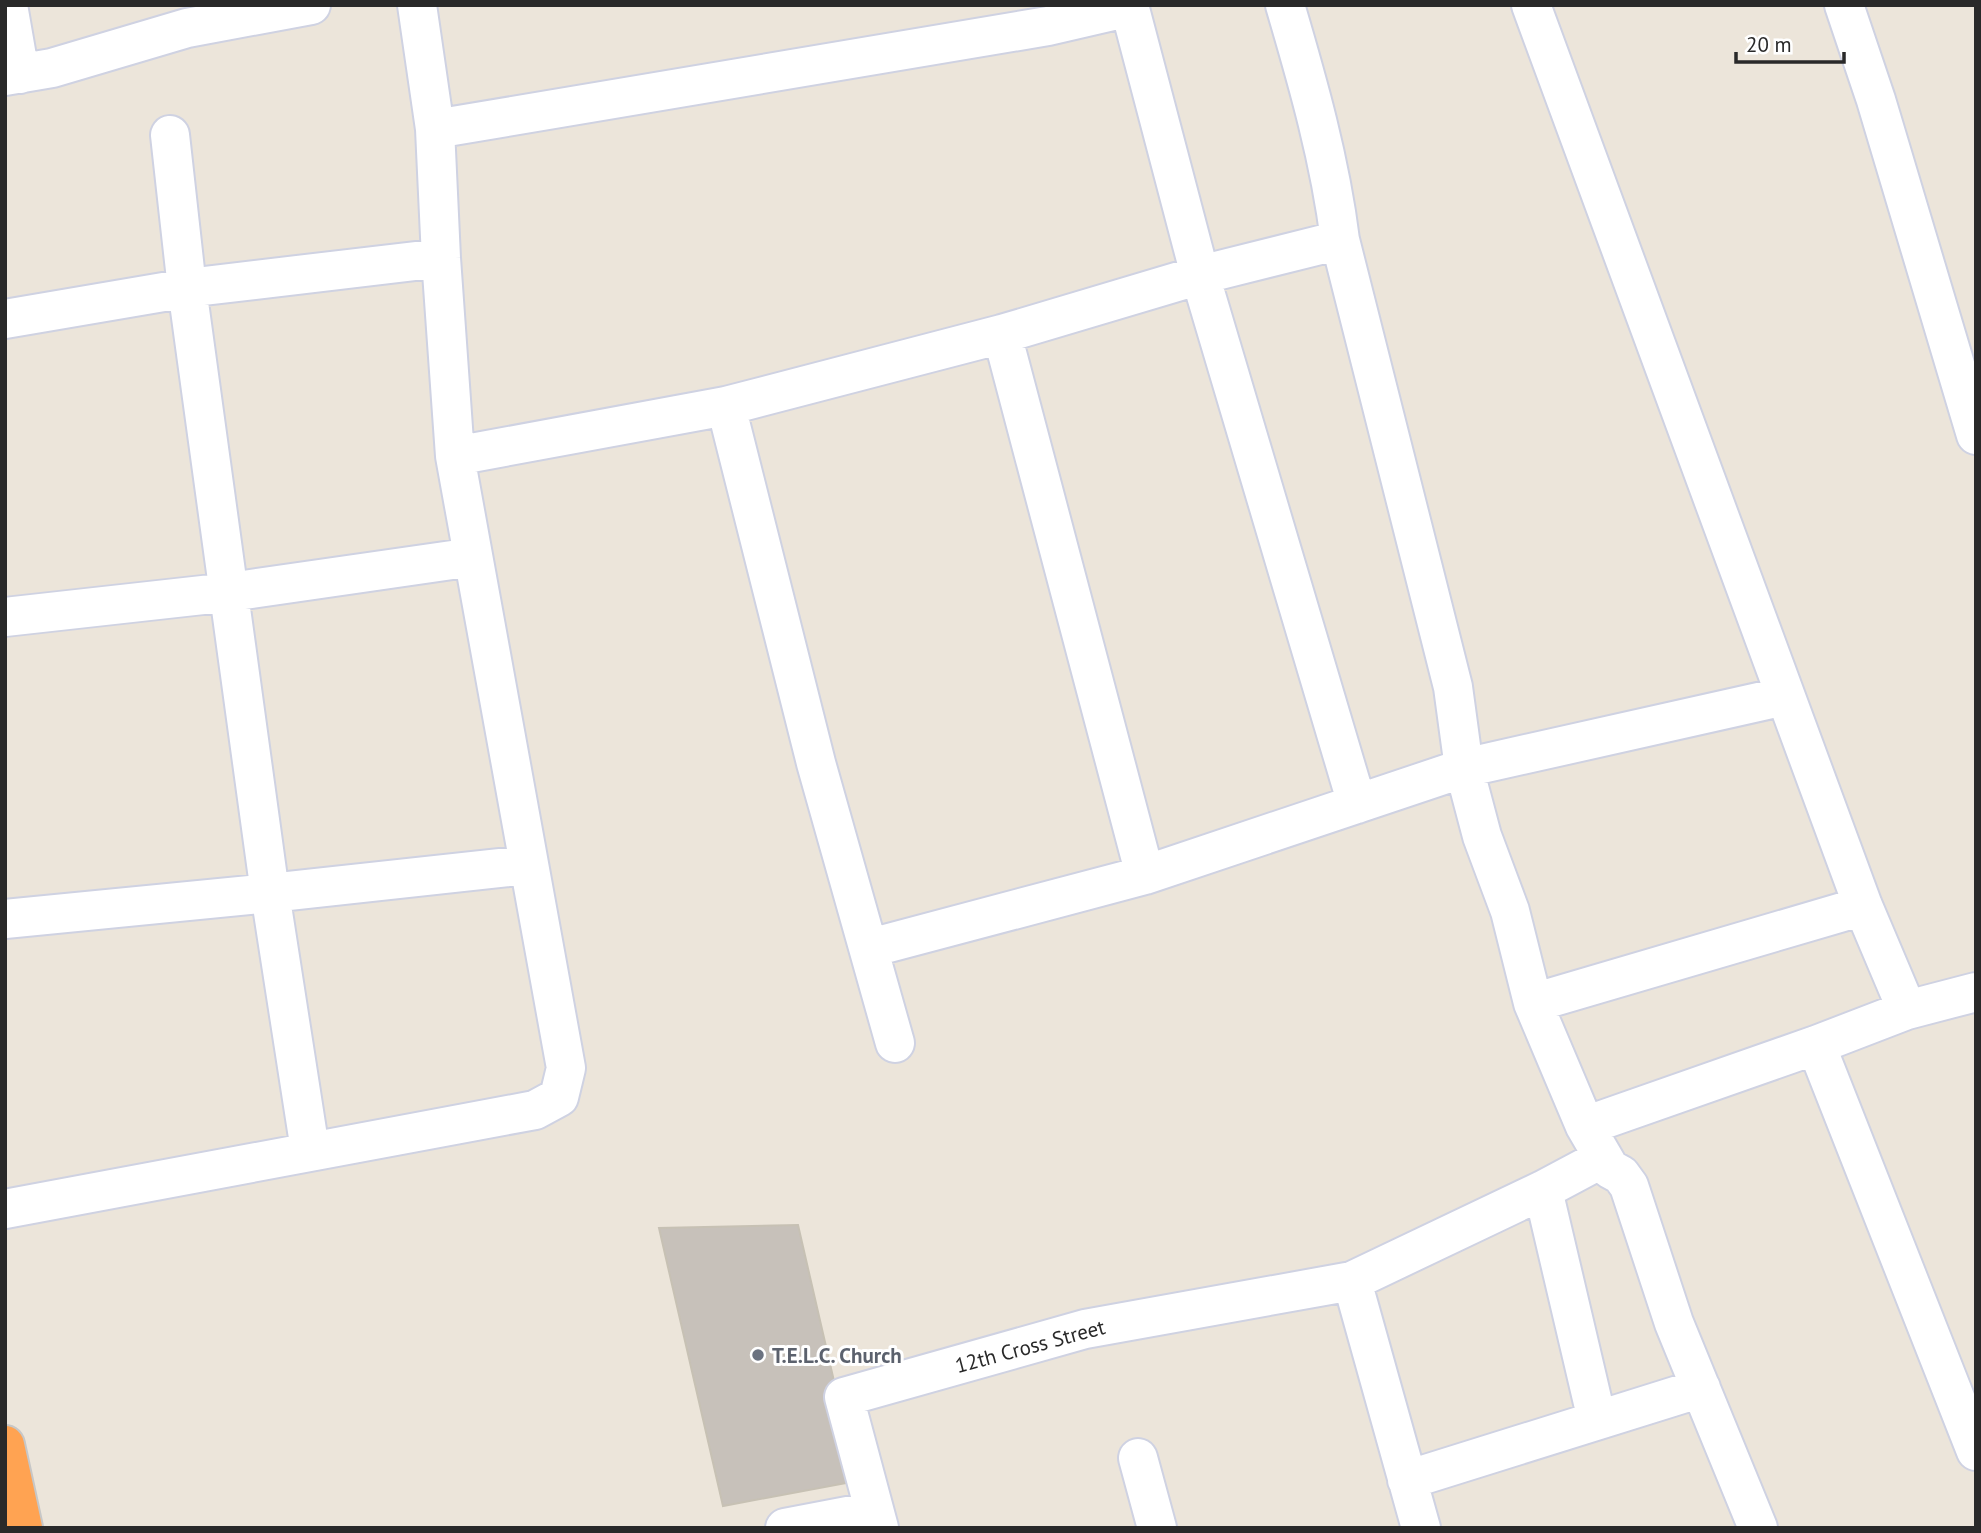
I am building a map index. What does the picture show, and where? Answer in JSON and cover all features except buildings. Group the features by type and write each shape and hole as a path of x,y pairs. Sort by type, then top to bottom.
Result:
{"highway":[{"path":"5,1445 23,1528"}],"street":[{"path":"8,5 13,75 52,68 237,12 311,5"},
{"path":"5,1209 535,1110 559,1097 566,1068 527,865 455,456 435,129 417,5"},
{"path":"1285,5 1314,106 1335,199 1340,240 1452,687 1464,768 1482,836 1510,911 1533,1003 1594,1142 1610,1169 1621,1175 1629,1186 1674,1323 1759,1528"},
{"path":"1531,5 1863,906 1908,1010"},
{"path":"1844,5 1876,100 1976,435"},
{"path":"435,129 1048,26 1130,6 1200,275 1357,804"},
{"path":"170,135 187,288 270,893 310,1150"},
{"path":"455,456 726,406 1002,334 1200,275 1340,240"},
{"path":"5,319 187,288 441,258"},
{"path":"1002,334 1145,875"},
{"path":"726,406 816,763 895,1043"},
{"path":"5,617 230,592 473,557"},
{"path":"870,948 1145,875 1464,768 1785,696"},
{"path":"5,919 527,865"},
{"path":"1533,1003 1863,906"},
{"path":"1422,1528 1352,1281 1543,1190 1594,1142 1816,1045 1908,1010 1976,992"},
{"path":"1816,1045 1976,1451"},
{"path":"1543,1190 1597,1420"},
{"name":"12th Cross Street","path":"877,1519 844,1397 1085,1329 1352,1281"},
{"path":"1407,1480 1701,1388"},
{"path":"1138,1458 1157,1528"},
{"path":"785,1528 877,1519"}],"place":[{"name":"T.E.L.C. Church","path":"758,1355"}]}
